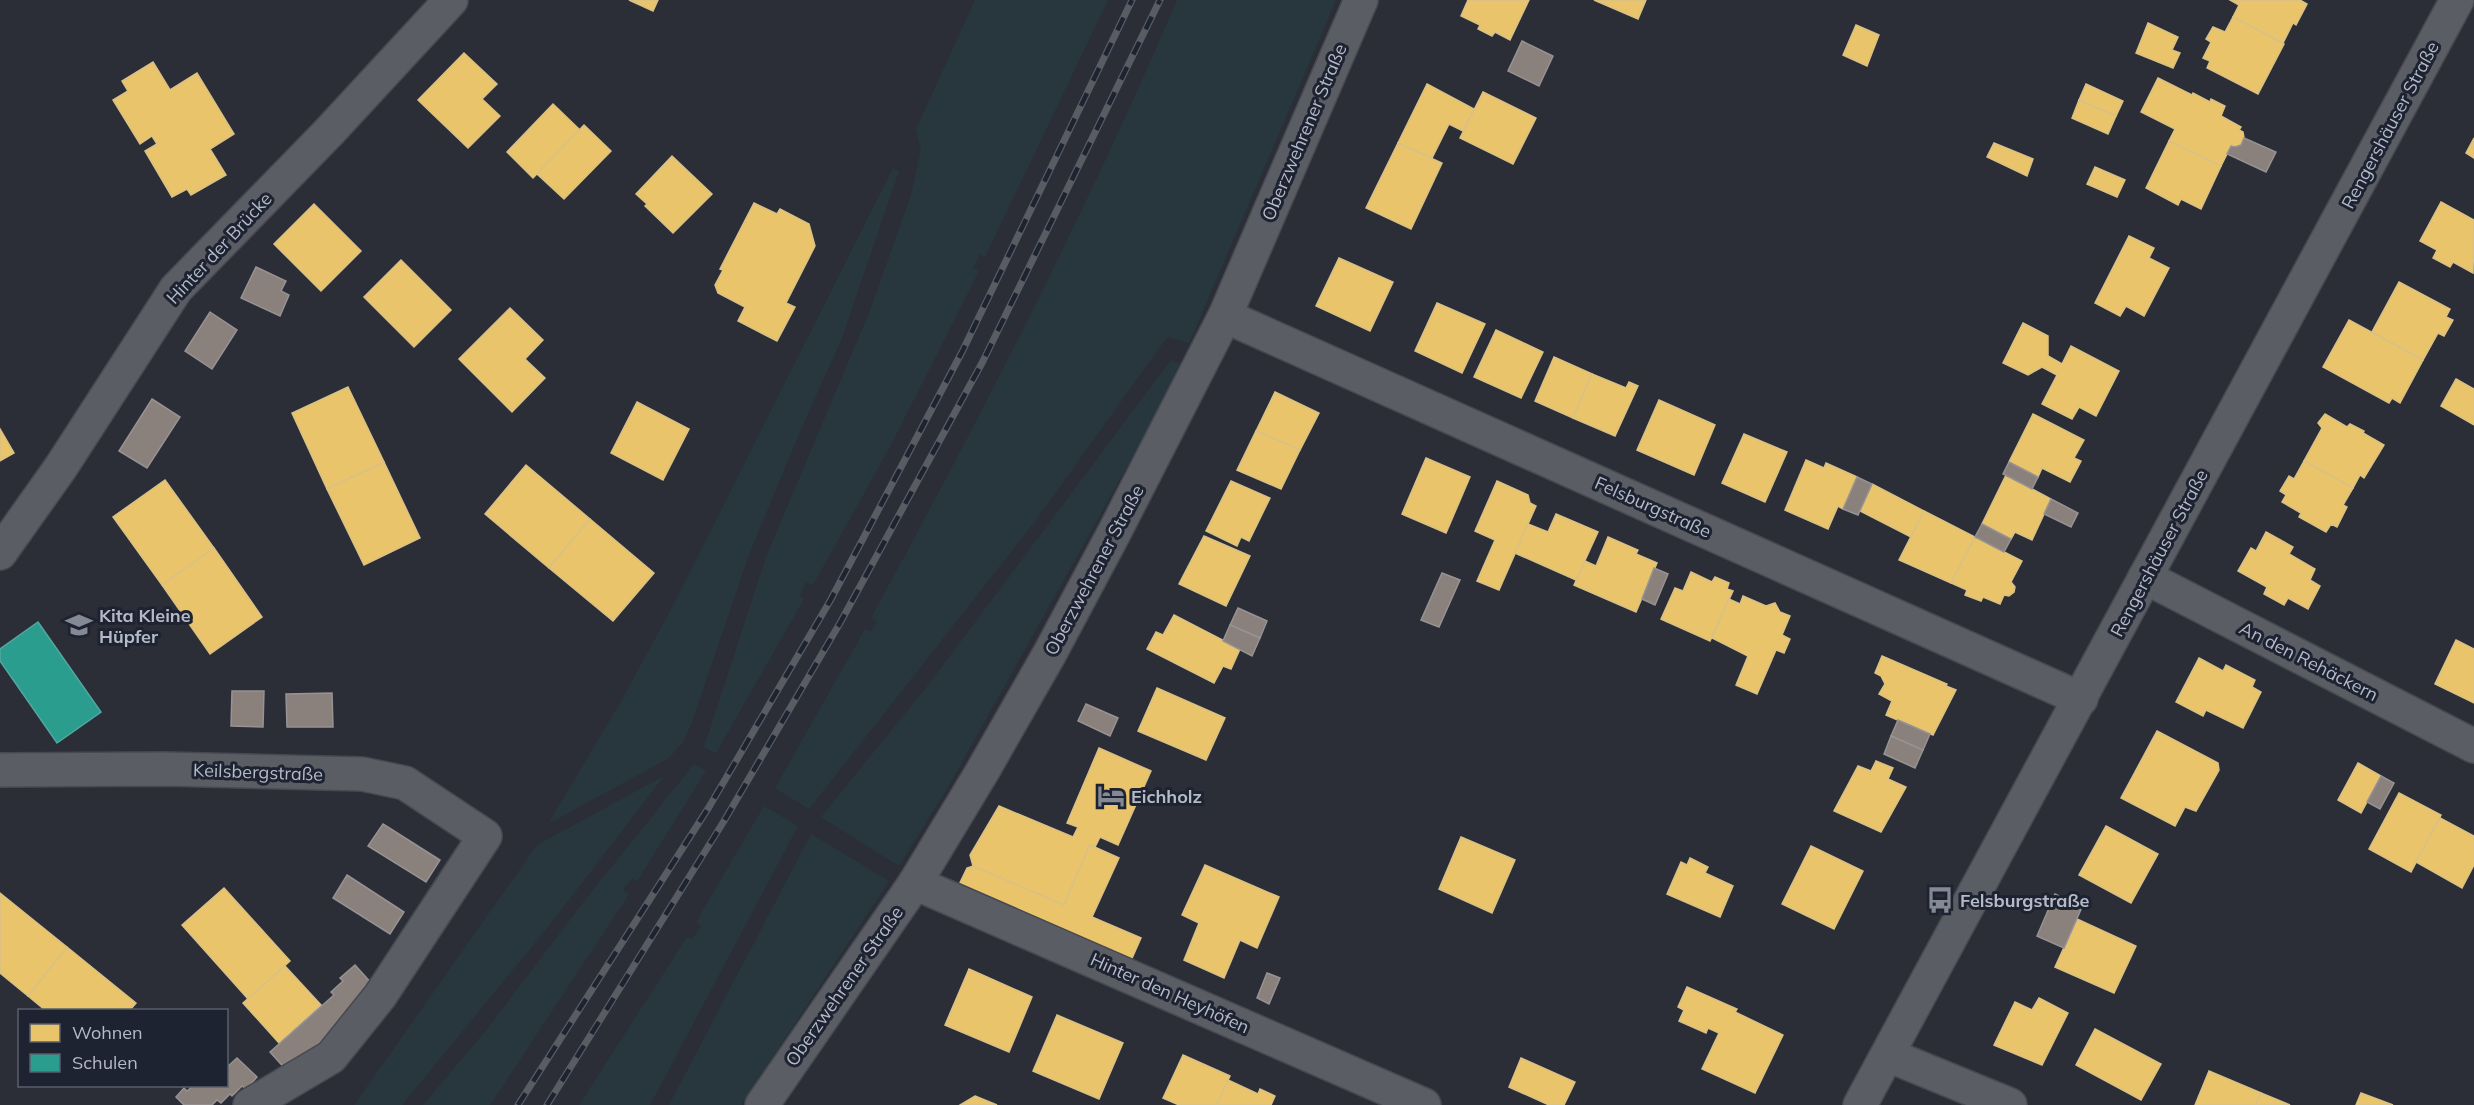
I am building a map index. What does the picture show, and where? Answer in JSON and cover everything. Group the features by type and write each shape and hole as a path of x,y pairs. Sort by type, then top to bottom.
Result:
{"street":[{"name":"Hinter der Brücke","path":"0,553 176,289 329,132 451,0"},
{"name":"Oberzwehrener Straße","path":"762,1105 915,883 1050,653 1120,523 1225,316 1361,0"},
{"name":"Rengershäuser Straße","path":"1860,1105 2457,0"},
{"name":"Felsburgstraße","path":"1225,316 2081,699"},
{"name":"An den Rehäckern","path":"2145,577 2474,746"},
{"name":"Keilsbergstraße","path":"5,763 362,774 405,783 485,836 380,996 331,1057 250,1105"},
{"name":"Hinter den Heyhöfen","path":"915,883 1424,1105"},
{"path":"1888,1055 2010,1105"}],"shaded area":[{"path":"975,0 1108,0 985,257 980,254 973,268 979,271 892,443 813,585 807,582 799,595 804,599 716,753 704,747 766,557 869,313 911,195 921,149 916,129"},
{"path":"1177,0 1336,0 1189,343 1167,337 1036,520 809,809 775,788 865,629 871,632 877,621 871,618 1032,312 1107,157"},
{"path":"893,168 899,171 842,338 750,552 683,742 669,758 548,824 620,703 676,600"},
{"path":"1171,360 1180,363 1153,420 948,787 899,866 821,817 932,680"},
{"path":"694,764 706,771 637,881 632,878 623,890 629,894 490,1105 423,1105 488,1028 585,900"},
{"path":"664,776 548,927 402,1105 354,1105 537,845"},
{"path":"764,806 798,826 650,1105 579,1105 687,937 692,939 701,926 696,922"},
{"path":"811,834 889,881 741,1105 669,1105"}],"building: Wohnen":[{"path":"629,0 658,0 653,11"},
{"path":"1468,0 1529,0 1510,40 1495,32 1492,36 1478,29 1480,25 1461,16"},
{"path":"1594,0 1646,0 1638,19"},
{"path":"2230,0 2300,0 2307,4 2296,25 2293,23 2283,43 2233,17 2239,5"},
{"path":"2233,17 2284,44 2258,94 2207,68 2210,61 2203,58 2211,42 2206,39 2213,27 2225,32"},
{"path":"2148,23 2178,37 2172,50 2180,53 2173,68 2136,53"},
{"path":"1856,25 1879,35 1867,66 1843,55"},
{"path":"464,53 497,84 482,99 500,116 468,148 418,100"},
{"path":"153,62 170,90 197,73 234,134 210,149 226,175 191,195 187,189 172,197 145,151 157,144 152,136 140,144 113,100 128,91 122,81"},
{"path":"2158,78 2192,95 2193,93 2210,102 2211,99 2225,106 2221,116 2241,127 2239,130 2243,132 2244,138 2241,145 2231,146 2221,166 2169,141 2175,129 2141,112"},
{"path":"1427,84 1474,109 1463,131 1449,124 1432,158 1398,143"},
{"path":"2086,84 2123,101 2116,116 2079,100"},
{"path":"1483,92 1536,118 1513,164 1460,138"},
{"path":"2079,100 2116,116 2108,134 2072,118"},
{"path":"553,104 580,130 533,178 507,152"},
{"path":"584,125 611,151 564,199 537,174"},
{"path":"2474,138 2474,158 2466,153"},
{"path":"2169,141 2221,166 2201,209 2181,199 2178,205 2146,188"},
{"path":"1398,143 1442,163 1411,229 1366,208"},
{"path":"1994,143 2033,159 2027,176 1987,157"},
{"path":"672,156 712,194 673,233 636,194"},
{"path":"2095,167 2125,180 2117,197 2087,184"},
{"path":"2441,202 2474,220 2473,273 2453,262 2450,267 2433,258 2437,250 2420,241"},
{"path":"754,203 777,214 780,209 809,224 815,246 786,303 795,307 777,341 738,321 745,307 718,293 715,285 723,270 720,269"},
{"path":"314,204 361,251 321,291 274,244"},
{"path":"2129,236 2154,248 2149,258 2169,268 2144,316 2126,306 2120,316 2095,303"},
{"path":"1339,258 1393,282 1370,331 1316,306"},
{"path":"401,260 451,310 414,347 364,297"},
{"path":"2399,282 2450,309 2446,317 2453,320 2444,336 2438,333 2423,360 2372,332"},
{"path":"1437,303 1485,324 1462,373 1415,351"},
{"path":"510,308 543,340 525,359 545,378 512,412 459,359"},
{"path":"2349,320 2423,360 2400,403 2392,398 2389,403 2323,367"},
{"path":"2023,323 2048,336 2048,356 2062,364 2071,346 2119,371 2096,416 2079,407 2072,419 2042,404 2057,375 2042,367 2028,375 2003,363"},
{"path":"1496,330 1543,352 1521,398 1474,377"},
{"path":"1554,357 1592,374 1573,418 1535,401"},
{"path":"1592,374 1626,388 1629,382 1638,386 1615,436 1573,418"},
{"path":"2456,379 2474,389 2474,425 2441,406"},
{"path":"348,387 384,462 327,489 292,413"},
{"path":"1275,392 1319,413 1300,450 1256,431"},
{"path":"1659,400 1715,425 1694,475 1637,450"},
{"path":"637,402 689,429 663,480 611,453"},
{"path":"2033,414 2084,440 2074,458 2081,461 2070,482 2042,468 2038,477 2009,462"},
{"path":"2325,414 2347,427 2350,424 2364,431 2363,433 2384,445 2364,478 2360,475 2353,488 2304,461 2322,428 2318,423"},
{"path":"0,429 14,453 0,461"},
{"path":"1256,431 1300,450 1281,489 1237,470"},
{"path":"1744,434 1787,452 1765,502 1722,483"},
{"path":"1426,458 1470,477 1446,533 1402,514"},
{"path":"1806,460 1824,468 1826,463 1857,477 1843,509 1838,506 1828,529 1785,510"},
{"path":"2304,461 2353,488 2343,505 2347,507 2337,527 2331,524 2326,532 2299,517 2301,513 2282,502 2286,495 2280,491 2289,476 2294,479"},
{"path":"384,462 420,538 364,565 327,489"},
{"path":"526,465 590,519 549,568 485,514"},
{"path":"2006,475 2051,499 2032,540 2015,532 2011,539 1982,524"},
{"path":"165,480 214,548 162,585 113,517"},
{"path":"1231,481 1270,498 1249,541 1241,537 1237,546 1206,531"},
{"path":"1497,481 1528,495 1530,503 1536,506 1499,590 1477,581 1495,540 1475,531"},
{"path":"1872,484 1924,511 1911,537 1860,511"},
{"path":"1924,511 1975,537 1951,583 1899,560"},
{"path":"1556,514 1598,532 1576,580 1515,553 1528,524 1548,532"},
{"path":"590,519 654,573 613,621 549,568"},
{"path":"2266,532 2293,547 2289,554 2315,569 2310,580 2320,586 2308,609 2288,598 2284,605 2264,594 2267,587 2238,571 2251,548 2256,551"},
{"path":"1204,536 1250,556 1226,606 1179,584"},
{"path":"1608,537 1638,550 1636,554 1657,563 1636,612 1574,585 1585,561 1596,566"},
{"path":"1975,537 2022,561 2011,582 2015,587 2014,592 2009,596 2004,595 2000,604 1983,597 1981,601 1965,595 1967,590 1951,583"},
{"path":"214,548 262,617 210,654 162,585"},
{"path":"1691,572 1712,582 1715,577 1729,583 1727,589 1733,591 1710,641 1661,619 1675,588 1683,591"},
{"path":"1743,596 1766,606 1775,603 1780,612 1790,616 1782,635 1790,639 1784,653 1776,650 1757,694 1736,685 1748,656 1712,638 1729,599 1740,604"},
{"path":"1174,615 1240,649 1231,669 1223,666 1214,683 1147,649 1156,632 1163,635"},
{"path":"2456,640 2474,649 2474,703 2435,684"},
{"path":"1882,656 1956,690 1933,735 1886,715 1892,701 1879,694 1885,684 1881,676 1875,673"},
{"path":"2199,658 2223,671 2226,665 2255,680 2252,687 2261,692 2243,728 2206,710 2203,716 2176,702"},
{"path":"1157,688 1225,718 1206,760 1138,731"},
{"path":"2157,731 2218,763 2219,770 2196,811 2185,807 2175,826 2121,798"},
{"path":"1099,748 1151,771 1118,845 1100,837 1095,847 1090,845 1064,905 973,866 970,855 999,806 1073,837 1078,827 1067,823"},
{"path":"1876,761 1893,768 1888,779 1906,787 1881,832 1834,811 1858,766 1871,771"},
{"path":"2358,763 2381,776 2361,813 2338,800"},
{"path":"2399,793 2441,815 2411,872 2369,849"},
{"path":"2440,818 2474,836 2474,865 2462,888 2416,862"},
{"path":"2106,826 2158,854 2131,903 2079,875"},
{"path":"1461,837 1515,860 1492,913 1439,889"},
{"path":"1090,845 1119,858 1092,917 1141,938 1129,965 957,889 967,868 973,866 1064,905"},
{"path":"1811,846 1863,871 1834,929 1782,904"},
{"path":"1690,858 1708,867 1705,873 1733,886 1720,917 1667,894 1681,862 1687,865"},
{"path":"1205,865 1279,897 1257,948 1240,940 1224,978 1184,960 1199,923 1182,915"},
{"path":"224,888 290,961 248,999 182,925"},
{"path":"0,893 67,947 28,996 0,973"},
{"path":"2077,919 2136,946 2114,993 2055,967"},
{"path":"67,947 136,1003 131,1009 44,1009 28,996"},
{"path":"285,966 321,1005 279,1043 243,1003"},
{"path":"969,969 1032,997 1009,1052 945,1025"},
{"path":"1687,987 1737,1009 1735,1012 1783,1035 1755,1093 1702,1069 1719,1033 1708,1028 1706,1033 1679,1021 1684,1010 1678,1007"},
{"path":"2039,998 2068,1013 2042,1065 1994,1045 2015,1002 2032,1010"},
{"path":"1057,1015 1123,1043 1099,1099 1033,1071"},
{"path":"2095,1029 2161,1064 2141,1100 2076,1065"},
{"path":"1183,1055 1230,1076 1217,1105 1179,1105 1163,1098"},
{"path":"1521,1058 1575,1082 1564,1105 1549,1105 1509,1087"},
{"path":"2209,1071 2261,1093 2256,1105 2195,1105"},
{"path":"1228,1080 1258,1094 1260,1089 1275,1096 1271,1105 1217,1105"},
{"path":"2261,1093 2290,1105 2256,1105"},
{"path":"2361,1093 2393,1105 2356,1105"},
{"path":"975,1096 997,1105 960,1105"}],"building: Schulen":[{"path":"38,622 101,712 57,743 0,661 0,649"}],"building: Industrie":[{"path":"1522,41 1553,56 1539,86 1508,71"},
{"path":"2244,138 2276,152 2266,172 2227,154 2231,146 2241,145"},
{"path":"256,267 286,281 281,291 289,295 280,316 241,298"},
{"path":"210,312 237,330 212,369 185,351"},
{"path":"152,399 180,417 147,468 119,451"},
{"path":"2009,462 2038,477 2032,489 2003,474"},
{"path":"1857,477 1872,484 1858,515 1843,509"},
{"path":"2051,499 2078,513 2071,527 2044,514"},
{"path":"1982,524 2011,539 2004,552 1975,537"},
{"path":"1654,568 1668,574 1655,605 1642,599"},
{"path":"1442,573 1460,580 1439,627 1421,620"},
{"path":"1238,608 1267,621 1260,638 1230,625"},
{"path":"1230,625 1260,638 1252,656 1223,641"},
{"path":"232,691 264,691 263,727 231,726"},
{"path":"332,693 333,727 287,727 286,694"},
{"path":"1086,704 1118,718 1110,736 1078,721"},
{"path":"1898,720 1930,734 1923,750 1891,736"},
{"path":"1891,736 1923,750 1915,768 1884,754"},
{"path":"2381,776 2394,783 2380,809 2367,802"},
{"path":"383,824 440,860 426,882 368,846"},
{"path":"347,875 404,912 390,934 333,898"},
{"path":"2055,894 2082,907 2064,948 2037,936"},
{"path":"355,965 374,986 355,1014 289,1073 270,1052 334,995 331,992 343,981 340,978"},
{"path":"1267,973 1280,978 1269,1004 1257,998"},
{"path":"237,1058 257,1077 246,1089 242,1086 221,1103 217,1100 212,1105 184,1105 176,1097 184,1088 187,1091 192,1087 228,1087 228,1066"}],"railway":[{"path":"518,1105 709,807 830,601 962,352 1132,0"},
{"path":"547,1105 724,821 840,623 982,363 1160,0"}],"place":[{"name":"Kita Kleine Hüpfer","path":"79,625"},
{"name":"Eichholz","path":"1111,796"},
{"name":"Felsburgstraße","path":"1940,900"}]}
